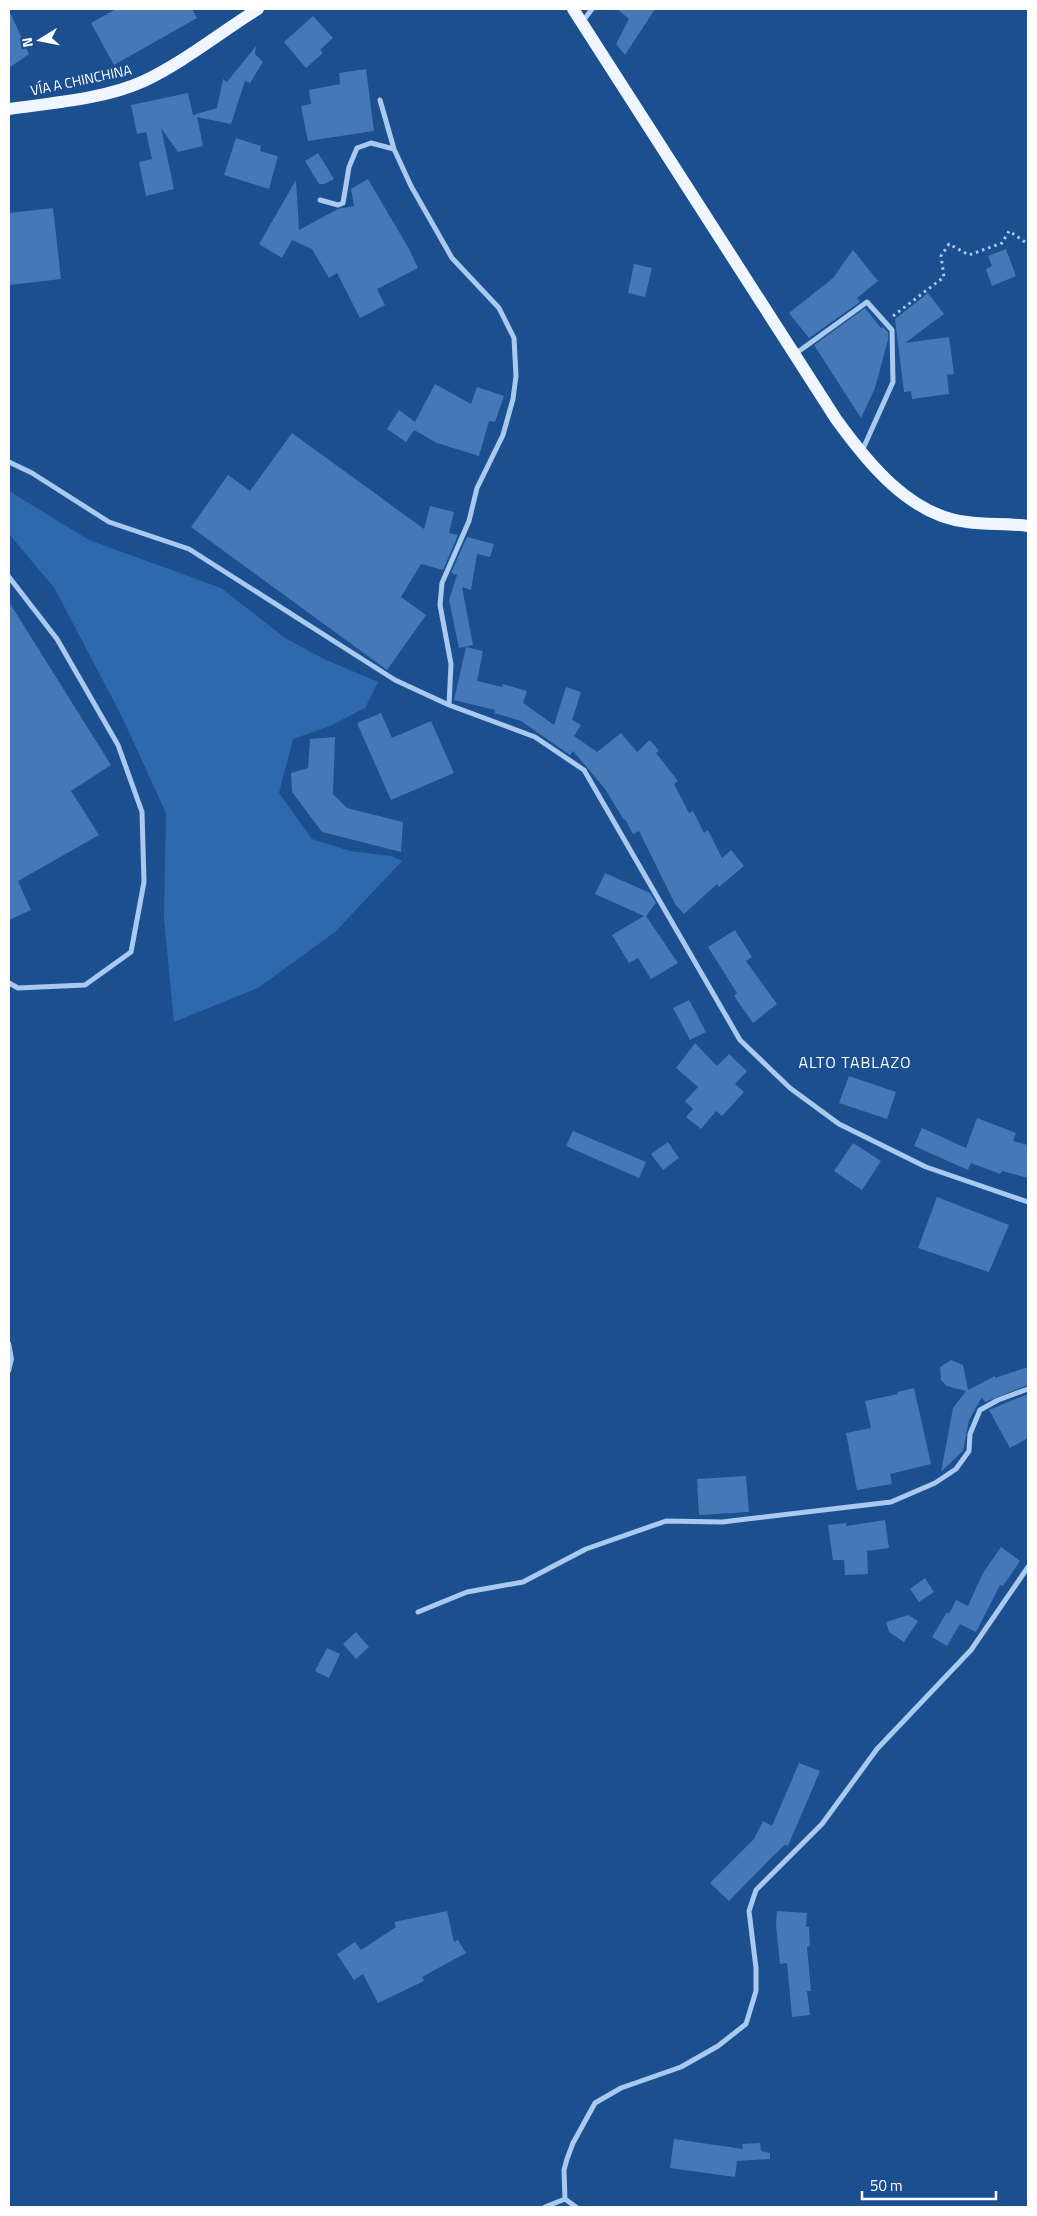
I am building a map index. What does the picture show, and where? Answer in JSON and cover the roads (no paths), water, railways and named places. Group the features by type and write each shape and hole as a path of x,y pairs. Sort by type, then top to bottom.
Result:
{"main road":[{"name":"VÍA A CHINCHINA","path":"9,109 79,98 143,81 172,65 258,9"},
{"path":"573,9 836,419 861,453 891,484 916,502 938,514 966,522 1028,526"}],"street":[{"path":"582,21 592,9"},
{"path":"380,100 394,149 411,186 452,258 499,308 514,338 516,376 514,399 503,435 477,488 469,521 442,583 440,605 452,664 449,705"},
{"path":"320,200 338,205 343,203 349,167 357,148 371,143 394,149"},
{"path":"794,354 867,302 886,321 892,330 893,382 861,453"},
{"path":"9,462 32,473 109,522 189,549 395,680 449,705 534,737 584,770 740,1040 790,1088 839,1124 926,1167 1028,1202"},
{"path":"9,577 57,639 118,745 142,812 144,882 131,952 85,985 18,988 9,983"},
{"path":"418,1612 467,1592 523,1582 586,1549 666,1520 722,1522 891,1502 935,1483 956,1469 969,1451 970,1434 980,1410 998,1400 1028,1389"},
{"path":"576,2207 566,2199 564,2170 573,2143 595,2102 621,2088 681,2067 718,2046 746,2024 756,1991 756,1968 749,1911 756,1890 822,1824 877,1749 971,1650 1028,1567"},
{"path":"545,2207 566,2199"}],"lane":[{"path":"9,1343 12,1359 9,1371"}],"district":[{"name":"ALTO TABLAZO","path":"855,1062"}]}
